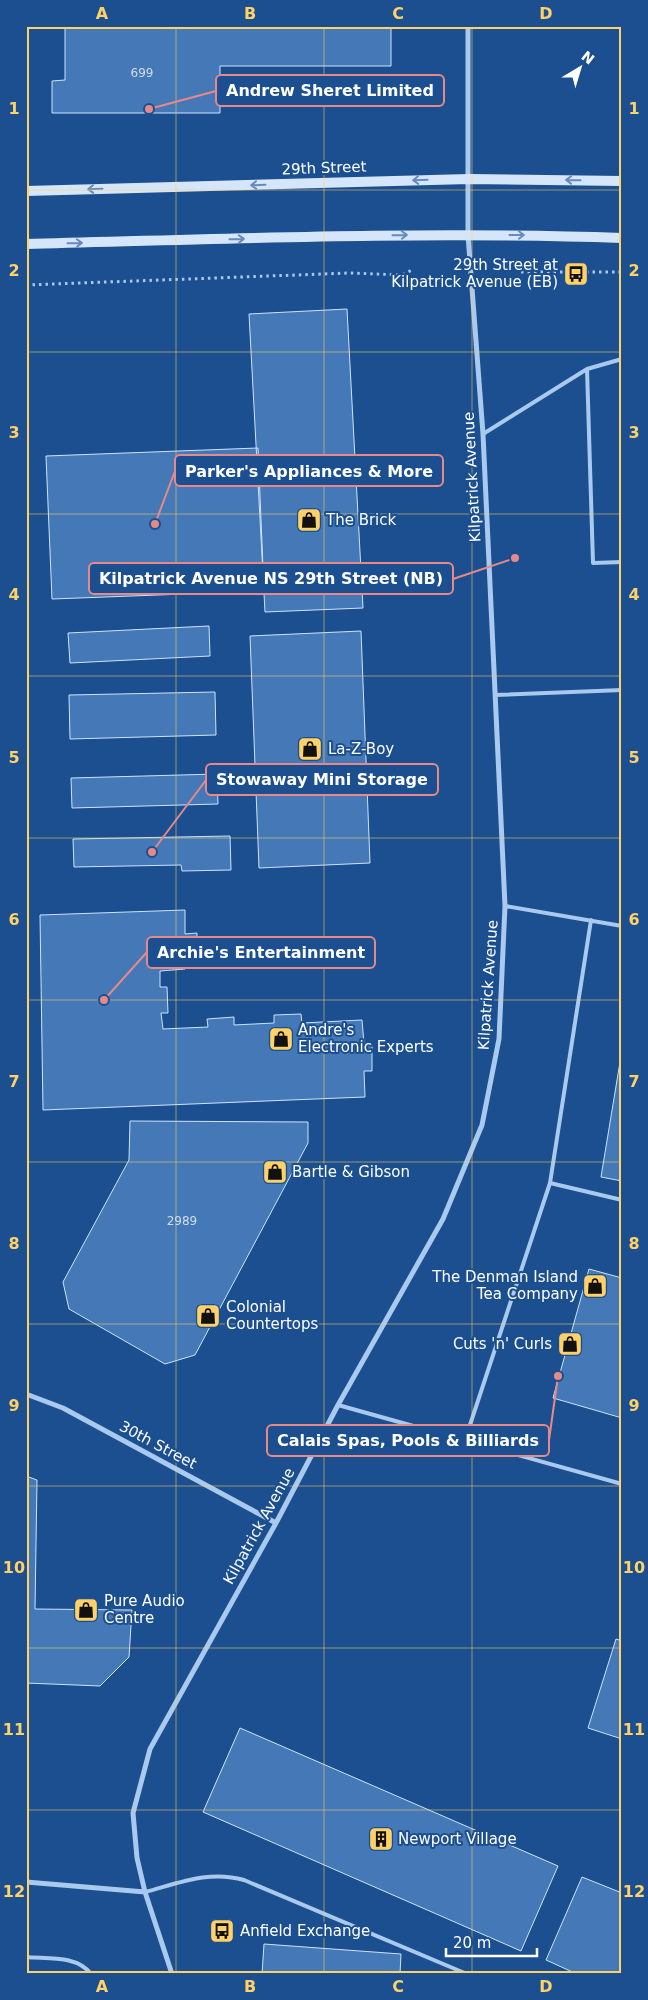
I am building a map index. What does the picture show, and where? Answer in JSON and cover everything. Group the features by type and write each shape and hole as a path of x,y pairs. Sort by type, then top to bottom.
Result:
{"main road":[{"name":"29th Street","path":"26,191 469,179 622,181"},
{"path":"26,244 401,234 522,234 622,238"}],"street":[{"name":"Kilpatrick Avenue","path":"172,1974 145,1892 137,1858 133,1813 150,1749 276,1522 338,1404 443,1219 482,1125 499,1039 505,906 483,434 468,235 468,26"},
{"name":"30th Street","path":"26,1394 63,1408 276,1522"},
{"path":"26,1882 145,1892"}],"lane":[{"path":"483,434 587,369 622,359"},
{"path":"587,369 593,564 622,562"},
{"path":"495,694 622,690"},
{"path":"505,906 622,926"},
{"path":"465,1440 550,1183 591,920"},
{"path":"550,1183 622,1200"},
{"path":"338,1404 622,1484"},
{"path":"145,1892 212,1875 229,1876 253,1884 466,1974"},
{"path":"26,1957 71,1961 85,1966 91,1974"}],"path":[{"path":"26,285 350,272 402,275 414,269"},
{"path":"521,272 622,272"}],"building":[{"path":"65,26 391,26 391,66 220,66 220,113 52,113 52,81 65,80"},
{"name":"The Brick","path":"347,309 363,608 265,612 249,314"},
{"path":"258,448 264,591 52,599 46,456"},
{"path":"209,626 210,656 70,663 68,633"},
{"name":"La-Z-Boy","path":"361,631 370,863 259,868 250,636"},
{"path":"215,692 216,735 70,739 69,695"},
{"path":"217,774 218,804 72,808 71,778"},
{"path":"230,836 231,870 182,871 181,865 74,867 73,839"},
{"path":"185,910 185,934 197,933 197,951 184,952 185,969 160,971 160,987 167,987 168,1013 161,1013 163,1029 208,1027 207,1019 234,1017 234,1025 274,1023 274,1015 301,1014 302,1023 362,1020 364,1044 372,1043 372,1071 364,1071 365,1097 43,1110 40,915"},
{"path":"622,1050 622,1181 601,1177"},
{"path":"130,1121 308,1122 308,1143 195,1355 165,1364 69,1309 63,1282 129,1160"},
{"path":"589,1269 622,1278 622,1418 553,1398"},
{"path":"26,1476 37,1480 35,1609 132,1610 129,1657 100,1686 26,1683"},
{"path":"616,1639 622,1641 622,1739 588,1728"},
{"name":"Newport Village","path":"240,1728 558,1866 521,1951 203,1812"},
{"path":"582,1877 622,1893 622,1974 577,1974 546,1960"},
{"path":"264,1944 401,1954 400,1974 262,1974"}],"place":[{"name":"Andrew Sheret Limited","path":"149,109"},
{"name":"29th Street at Kilpatrick Avenue (EB)","path":"576,274"},
{"name":"The Brick","path":"309,520"},
{"name":"Parker's Appliances & More","path":"155,524"},
{"name":"Kilpatrick Avenue NS 29th Street (NB)","path":"515,558"},
{"name":"La-Z-Boy","path":"310,749"},
{"name":"Stowaway Mini Storage","path":"152,852"},
{"name":"Archie's Entertainment","path":"104,1000"},
{"name":"Andre's Electronic Experts","path":"281,1039"},
{"name":"Bartle & Gibson","path":"275,1172"},
{"name":"The Denman Island Tea Company","path":"595,1286"},
{"name":"Colonial Countertops","path":"208,1316"},
{"name":"Cuts 'n' Curls","path":"570,1344"},
{"name":"Calais Spas, Pools & Billiards","path":"558,1376"},
{"name":"Pure Audio Centre","path":"86,1610"},
{"name":"Newport Village","path":"381,1839"},
{"name":"Anfield Exchange","path":"222,1931"}]}
